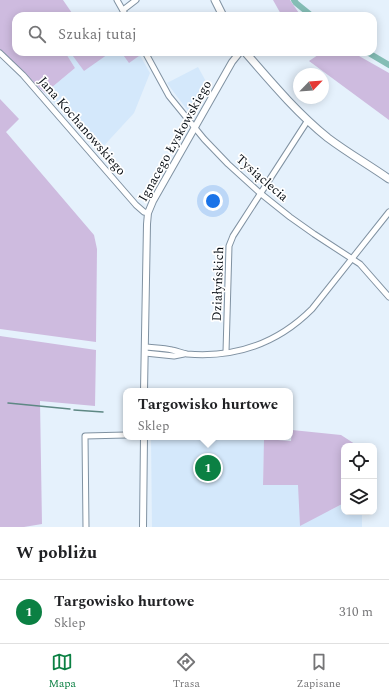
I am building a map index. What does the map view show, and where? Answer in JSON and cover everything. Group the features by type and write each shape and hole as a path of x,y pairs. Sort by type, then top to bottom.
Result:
{"main road":[{"path":"215,0 222,12"},
{"path":"248,56 278,90 328,138 389,179"}],"street":[{"path":"117,0 123,10 136,0"},
{"name":"Jana Kochanowskiego","path":"0,53 23,75 136,205 144,212 148,212"},
{"name":"Tysiąclecia","path":"147,56 169,96 194,127 228,164 260,193 308,230 360,264 389,298"},
{"name":"Ignacego Łyskowskiego","path":"144,388 148,212 194,127 237,56"},
{"name":"Działyńskich","path":"226,352 229,246 232,236 308,120"},
{"path":"145,350 172,350 185,354 204,354 241,350 269,340 286,331 312,309 389,212"},
{"path":"86,527 85,436 123,435"},
{"path":"143,527 144,440"}],"shaded area":[{"path":"0,0 63,0 71,12 12,12 12,56 68,56 75,68 45,93 0,50"},
{"path":"273,0 290,0 298,12 280,12"},
{"path":"68,56 140,56 150,73 134,113 99,151 45,93 75,68"},
{"path":"73,56 105,56 84,71"},
{"path":"124,56 139,56 129,63"},
{"path":"316,56 359,56 389,73 389,120 329,76 329,68 318,68 309,61"},
{"path":"198,67 209,87 193,112 189,112 167,83"},
{"path":"0,99 19,119 6,132 94,235 97,249 96,342 0,329"},
{"path":"0,336 96,350 95,406 40,401 42,524 24,527 0,527"},
{"path":"293,430 341,435 353,443 341,443 341,505 300,526 298,485 263,485 264,440 293,440"},
{"path":"151,440 264,440 263,484 298,485 329,511 341,505 341,515 362,515 362,527 152,527"}],"waterway":[{"path":"294,0 307,12"},
{"path":"374,56 389,65"},
{"path":"8,403 70,409"},
{"path":"74,410 103,412"}],"place":[{"name":"Targowisko hurtowe","path":"208,468"}]}
